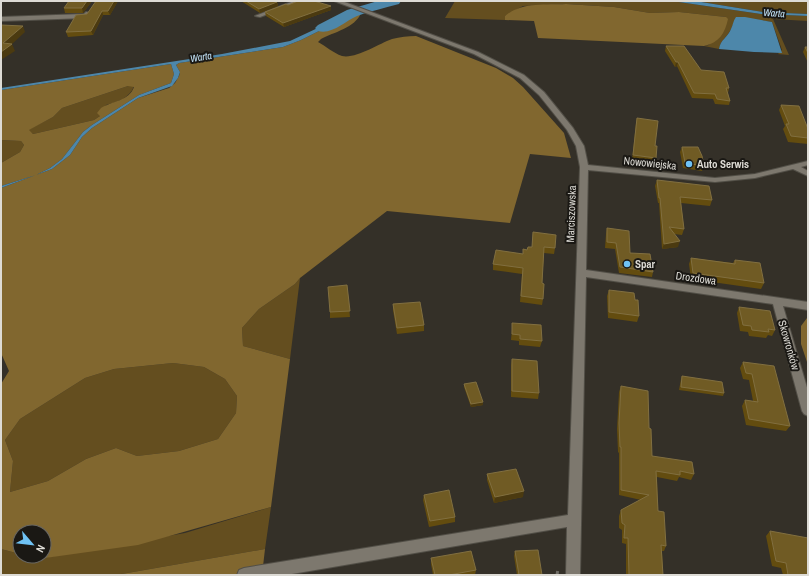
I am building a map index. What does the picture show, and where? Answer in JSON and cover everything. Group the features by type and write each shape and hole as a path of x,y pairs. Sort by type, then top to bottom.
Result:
{"street":[{"path":"258,16 299,1"},
{"name":"Marciszowska","path":"337,1 490,59 516,73 528,81 544,96 575,137 580,147 584,167 573,575"},
{"path":"1,19 86,16 90,10"},
{"name":"Nowowiejska","path":"584,167 715,180 755,176 808,163"},
{"path":"793,166 808,174"},
{"name":"Drozdowa","path":"581,273 808,306"},
{"name":"Skowronków","path":"777,302 808,411"},
{"path":"244,575 574,520"}],"path":[{"path":"557,575 558,567"}],"shaded area":[{"path":"455,1 672,1 761,14 808,16 808,21 773,19 789,55 754,52 778,54 782,50 772,22 738,17 719,49 704,46 709,45 726,17 679,12 650,13 614,7 566,4 523,6 505,16 505,20 445,18"},
{"path":"695,1 808,1 808,14 763,12"},
{"path":"566,4 614,7 650,13 679,12 726,17 728,19 725,29 720,37 709,45 704,46 538,38 534,21 505,20 505,16 518,8 534,5"},
{"path":"357,12 361,13 349,26 321,39 318,42 339,55 348,56 360,53 392,39 416,36 496,68 513,78 523,87 564,133 571,158 530,154 510,223 387,211 300,278 295,284 259,309 242,328 243,346 290,359 271,507 138,545 52,557 52,524 12,524 12,552 1,549 1,384 9,371 1,353 1,188 52,169 70,155 82,137 92,128 138,98 169,88 175,83 179,76 180,72 176,65 179,63 283,47 301,40","holes":["173,363 204,367 225,379 237,396 236,413 218,439 179,451 137,456 116,448 86,459 48,481 10,492 13,461 5,440 20,419 85,378 114,369"]},
{"path":"171,64 174,74 171,83 139,95 92,125 83,132 62,159 50,168 36,175 1,186 1,163 20,152 24,145 21,141 1,140 1,90","holes":["128,86 134,87 132,92 124,98 101,108 97,113 100,116 94,120 33,134 29,130 53,117 62,108"]},
{"path":"128,86 134,86 129,94 119,101 106,105 100,116 94,120 33,134 28,130 53,117 62,108"},
{"path":"1,140 21,141 24,145 20,152 1,163"},
{"path":"300,278 290,359 243,346 242,328 259,309 295,284"},
{"path":"807,318 808,365 801,344 801,326"},
{"path":"173,363 204,367 225,379 237,396 236,413 218,439 179,451 137,456 116,448 86,459 48,481 10,492 13,461 5,440 20,419 85,378 114,369"},
{"path":"271,507 265,549 116,575 1,575 1,549 12,552 12,564 52,564 52,557 185,533"},
{"path":"265,549 262,575 116,575"}],"water":[{"path":"672,1 695,1 763,12 808,14 808,16 761,14"},
{"path":"354,11 357,12 301,40 283,47 179,63 176,65 180,72 178,78 172,86 138,98 92,128 82,137 70,155 52,169 36,175 50,168 62,159 83,132 92,125 139,95 171,83 174,74 171,64 1,90 1,88 222,54 290,41"},
{"path":"736,17 745,17 772,22 782,53 719,49 721,43 730,32"},
{"path":"35,175 1,188 1,186"}],"building":[{"path":"69,1 87,1 82,8 64,8"},
{"path":"96,1 114,1 108,11 102,11 91,31 66,32 76,15 87,14"},
{"path":"246,1 274,1 277,2 259,9"},
{"path":"298,1 314,1 331,6 283,23 265,12 286,4 288,5"},
{"path":"1,25 23,26 3,43 12,44 1,52"},
{"path":"666,46 684,46 701,70 724,72 729,88 726,88 730,101 717,99 715,94 694,93 678,62 676,62"},
{"path":"781,105 799,106 808,129 808,138 791,136 786,124 789,124"},
{"path":"637,118 658,121 655,146 657,146 656,158 633,155"},
{"path":"682,147 698,147 704,166 685,163"},
{"path":"657,180 709,186 712,200 680,197 684,229 669,227 680,241 664,244"},
{"path":"607,228 629,231 630,253 650,254 653,272 620,267 616,243 607,242"},
{"path":"533,232 556,235 555,248 544,247 542,283 544,284 543,299 521,296 523,268 493,264 496,250 523,254 523,249 527,250 528,247 532,247"},
{"path":"691,258 735,264 735,260 760,263 764,283 693,273"},
{"path":"347,285 350,311 330,312 328,287"},
{"path":"609,290 634,293 635,300 638,300 639,316 609,312"},
{"path":"420,302 424,325 397,328 393,304"},
{"path":"739,307 770,311 775,330 768,329 769,332 752,330 751,326 743,325"},
{"path":"512,323 541,325 542,341 520,339 520,335 512,334"},
{"path":"512,359 537,361 539,393 512,391"},
{"path":"743,362 774,366 790,426 749,419 745,400 758,402 752,374 746,373"},
{"path":"682,376 722,382 724,393 681,387"},
{"path":"476,382 483,402 471,404 464,384"},
{"path":"621,386 648,391 649,428 651,429 652,456 692,462 694,474 680,471 680,475 656,471 658,511 664,512 666,546 661,545 663,575 629,575 628,538 624,538 625,525 622,523 621,510 649,495 621,490 621,447 619,423"},
{"path":"516,469 524,491 495,497 487,474"},
{"path":"449,490 455,517 430,521 424,495"},
{"path":"770,531 808,538 808,575 788,575 786,563 776,561"},
{"path":"538,550 542,575 519,575 515,551"},
{"path":"471,551 476,570 449,575 435,575 431,558"}],"waterway":[{"name":"Warta","path":"323,28 352,13 394,1"}],"place":[{"name":"Auto Serwis","path":"689,164"},
{"name":"Spar","path":"627,264"}]}
